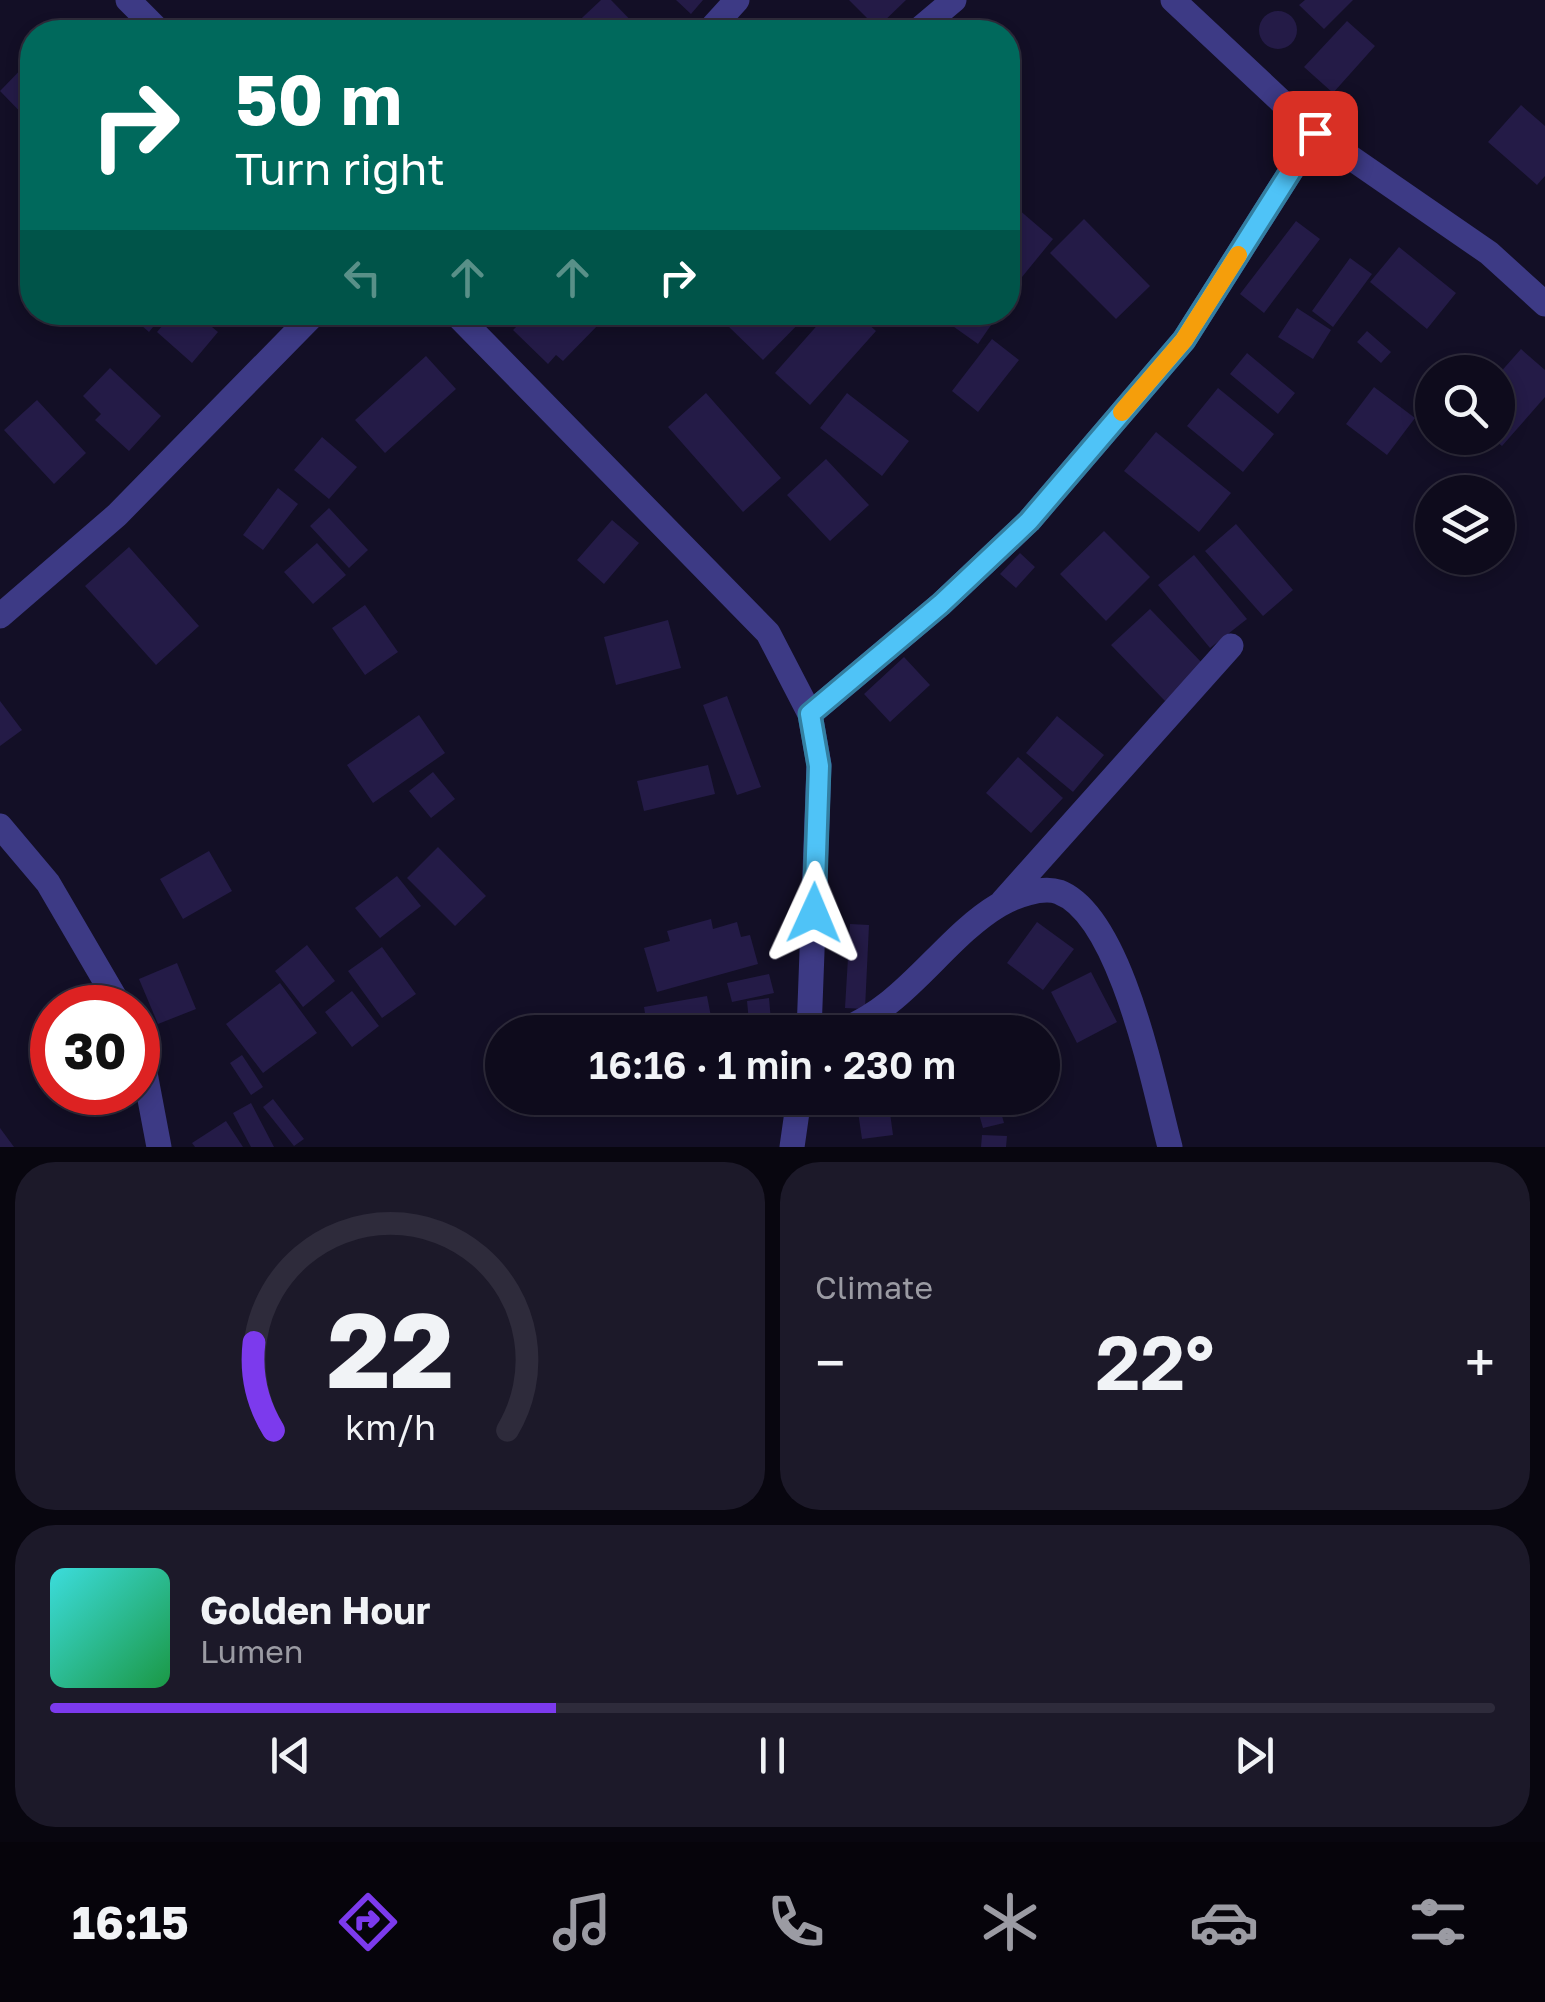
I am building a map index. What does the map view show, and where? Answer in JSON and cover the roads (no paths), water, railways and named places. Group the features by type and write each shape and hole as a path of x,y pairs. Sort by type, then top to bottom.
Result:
{"street":[{"path":"128,0 148,20"},
{"path":"719,20 737,0"},
{"path":"930,20 954,0"},
{"path":"1173,0 1315,133 1489,253 1545,304"},
{"path":"810,714 941,604 1029,521 1184,340 1315,133"},
{"path":"0,616 117,514 303,325"},
{"path":"467,325 768,634 810,714 819,766 810,1015"},
{"path":"866,1015 906,991 999,905 1232,646"},
{"path":"0,826 48,883 108,985"},
{"path":"999,905 1028,894 1059,892 1095,928 1115,960 1134,1010 1170,1147"},
{"path":"154,1115 160,1147"},
{"path":"792,1147 797,1115"}]}
